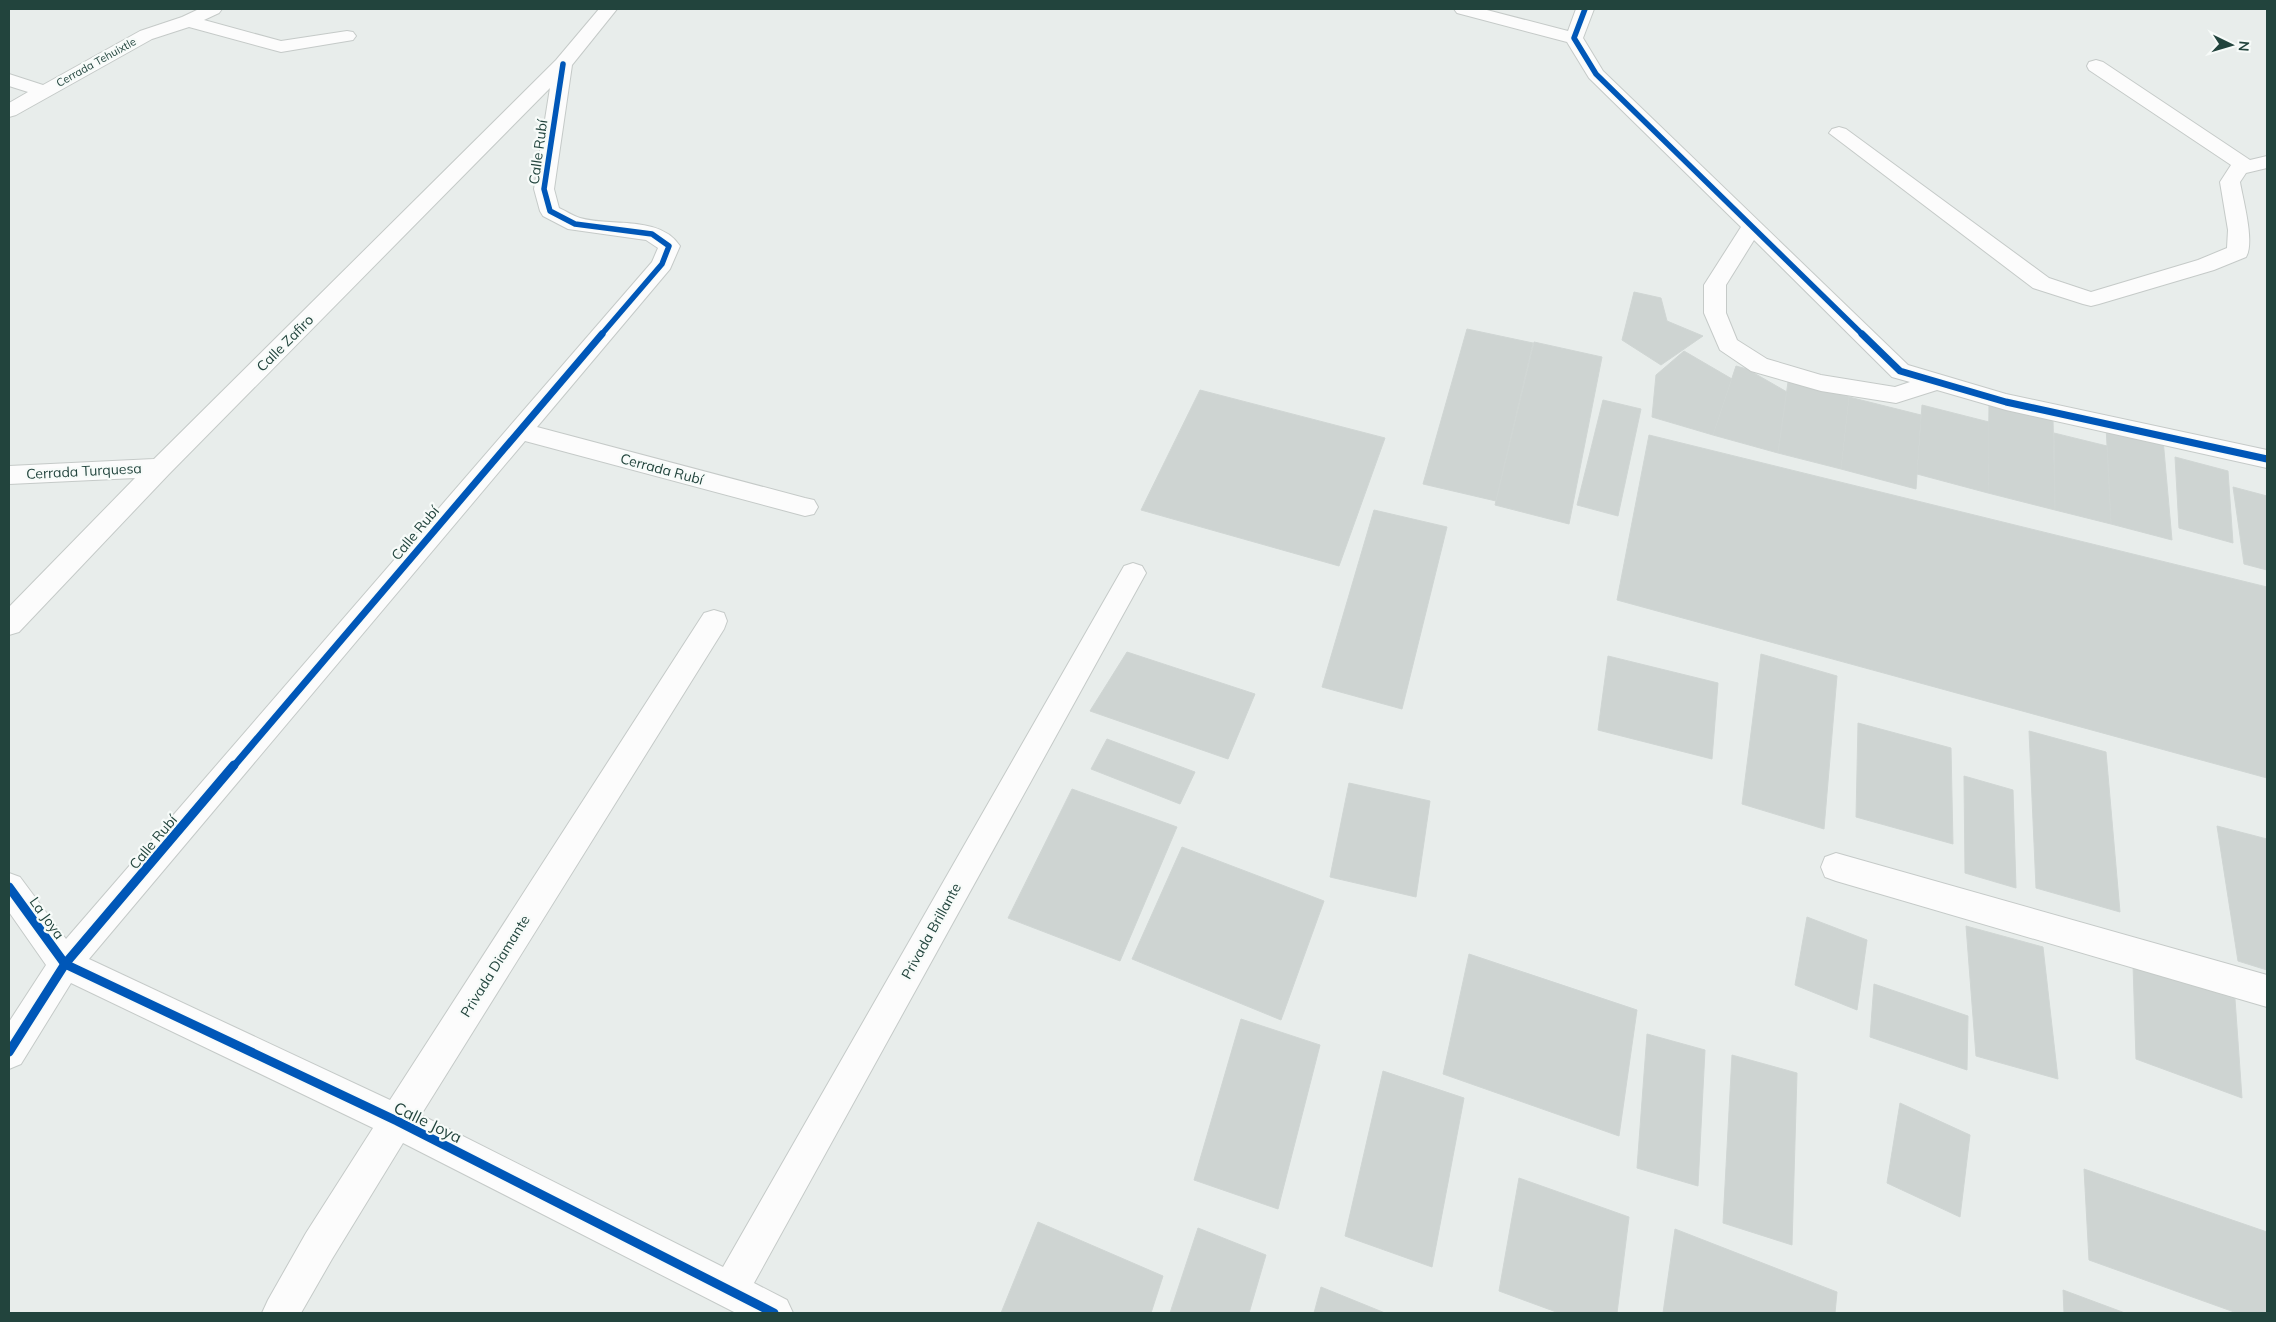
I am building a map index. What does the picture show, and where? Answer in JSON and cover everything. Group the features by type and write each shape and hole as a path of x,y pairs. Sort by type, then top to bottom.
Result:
{"street":[{"name":"Cerrada Tehuixtle","path":"9,111 146,35 188,21 213,9"},
{"path":"563,64 608,9"},
{"path":"1464,9 1574,38 1596,74 1900,371 2006,402 2267,459"},
{"path":"1574,38 1585,9"},
{"path":"188,21 281,47 348,36"},
{"name":"Calle Rubí","path":"9,1052 65,964 662,264 669,246 652,234 575,224 550,211 544,189 563,64"},
{"name":"Calle Zafiro","path":"9,624 160,468 563,64"},
{"path":"2096,66 2247,167"},
{"path":"9,80 43,91"},
{"path":"1839,133 2041,283 2091,298 2206,264 2238,252 2238,230 2230,182 2239,169 2267,162"},
{"path":"1752,226 1715,285 1715,314 1728,344 1759,366 1821,383 1896,395 1936,382"},
{"name":"Cerrada Rubí","path":"518,431 806,507"},
{"name":"Cerrada Turquesa","path":"9,475 160,468"},
{"name":"Privada Brillante","path":"731,1289 1133,573"},
{"name":"Privada Diamante","path":"281,1313 319,1246 397,1121 714,621"},
{"path":"1836,867 2267,991"},
{"name":"La Joya","path":"9,886 65,964"},
{"name":"Calle Joya","path":"65,964 397,1121 731,1289 774,1313"}],"building":[{"path":"1634,292 1661,298 1667,321 1703,336 1661,365 1622,340"},
{"path":"1467,329 1533,343 1496,501 1423,484"},
{"path":"1534,342 1602,357 1569,524 1495,505"},
{"path":"1684,351 1732,379 1713,435 1652,417 1656,375"},
{"path":"1736,366 1747,369 1787,392 1778,453 1713,435"},
{"path":"1788,382 1849,397 1841,469 1778,453"},
{"path":"1200,390 1385,438 1339,566 1141,510"},
{"path":"1849,397 1921,415 1916,489 1841,469"},
{"path":"1603,400 1641,409 1618,516 1577,505"},
{"path":"1989,404 2053,419 2055,510 1988,493"},
{"path":"1922,405 1989,422 1988,493 1917,474"},
{"path":"2106,426 2163,439 2172,540 2111,524"},
{"path":"2054,433 2107,446 2111,524 2055,510"},
{"path":"1649,435 2267,587 2267,778 1617,600"},
{"path":"2175,457 2228,471 2233,543 2179,528"},
{"path":"2233,487 2267,496 2267,570 2244,564"},
{"path":"1374,510 1447,527 1402,709 1322,687"},
{"path":"1127,652 1255,694 1228,759 1090,711"},
{"path":"1761,654 1837,676 1824,829 1742,804"},
{"path":"1608,656 1718,683 1712,759 1598,730"},
{"path":"1858,723 1951,748 1953,844 1856,817"},
{"path":"2029,731 2106,752 2120,912 2036,888"},
{"path":"1107,739 1195,772 1180,804 1091,769"},
{"path":"1964,776 2013,790 2016,888 1965,873"},
{"path":"1349,783 1430,801 1416,897 1330,877"},
{"path":"1072,789 1177,827 1120,961 1008,918"},
{"path":"2217,826 2267,839 2267,970 2238,961"},
{"path":"1182,847 1324,901 1281,1020 1132,959"},
{"path":"1807,917 1867,940 1857,1010 1795,985"},
{"path":"1966,926 2043,947 2058,1079 1976,1056"},
{"path":"1469,954 1637,1010 1619,1136 1443,1074"},
{"path":"2133,965 2235,999 2242,1098 2136,1059"},
{"path":"1874,984 1968,1016 1967,1070 1870,1037"},
{"path":"1241,1019 1320,1045 1278,1209 1194,1180"},
{"path":"1647,1034 1705,1050 1698,1186 1637,1168"},
{"path":"1732,1055 1797,1073 1792,1245 1723,1223"},
{"path":"1383,1071 1464,1098 1432,1267 1345,1236"},
{"path":"1900,1103 1970,1135 1960,1217 1887,1183"},
{"path":"2084,1169 2267,1232 2267,1313 2237,1313 2089,1260"},
{"path":"1519,1178 1629,1217 1617,1313 1559,1313 1499,1291"},
{"path":"1038,1222 1163,1276 1151,1313 1001,1313"},
{"path":"1198,1228 1266,1255 1249,1313 1170,1313"},
{"path":"1675,1229 1837,1292 1835,1313 1663,1313"},
{"path":"1321,1287 1385,1313 1314,1313"},
{"path":"2063,1290 2125,1313 2064,1313"}],"cycle path":[{"path":"1585,9 1574,38 1596,74 1900,371 2006,402 2267,459"},
{"path":"9,1052 65,964 662,264 669,246 652,234 575,224 550,211 544,189 563,64"},
{"path":"9,887 65,964 397,1121 774,1313"}]}
